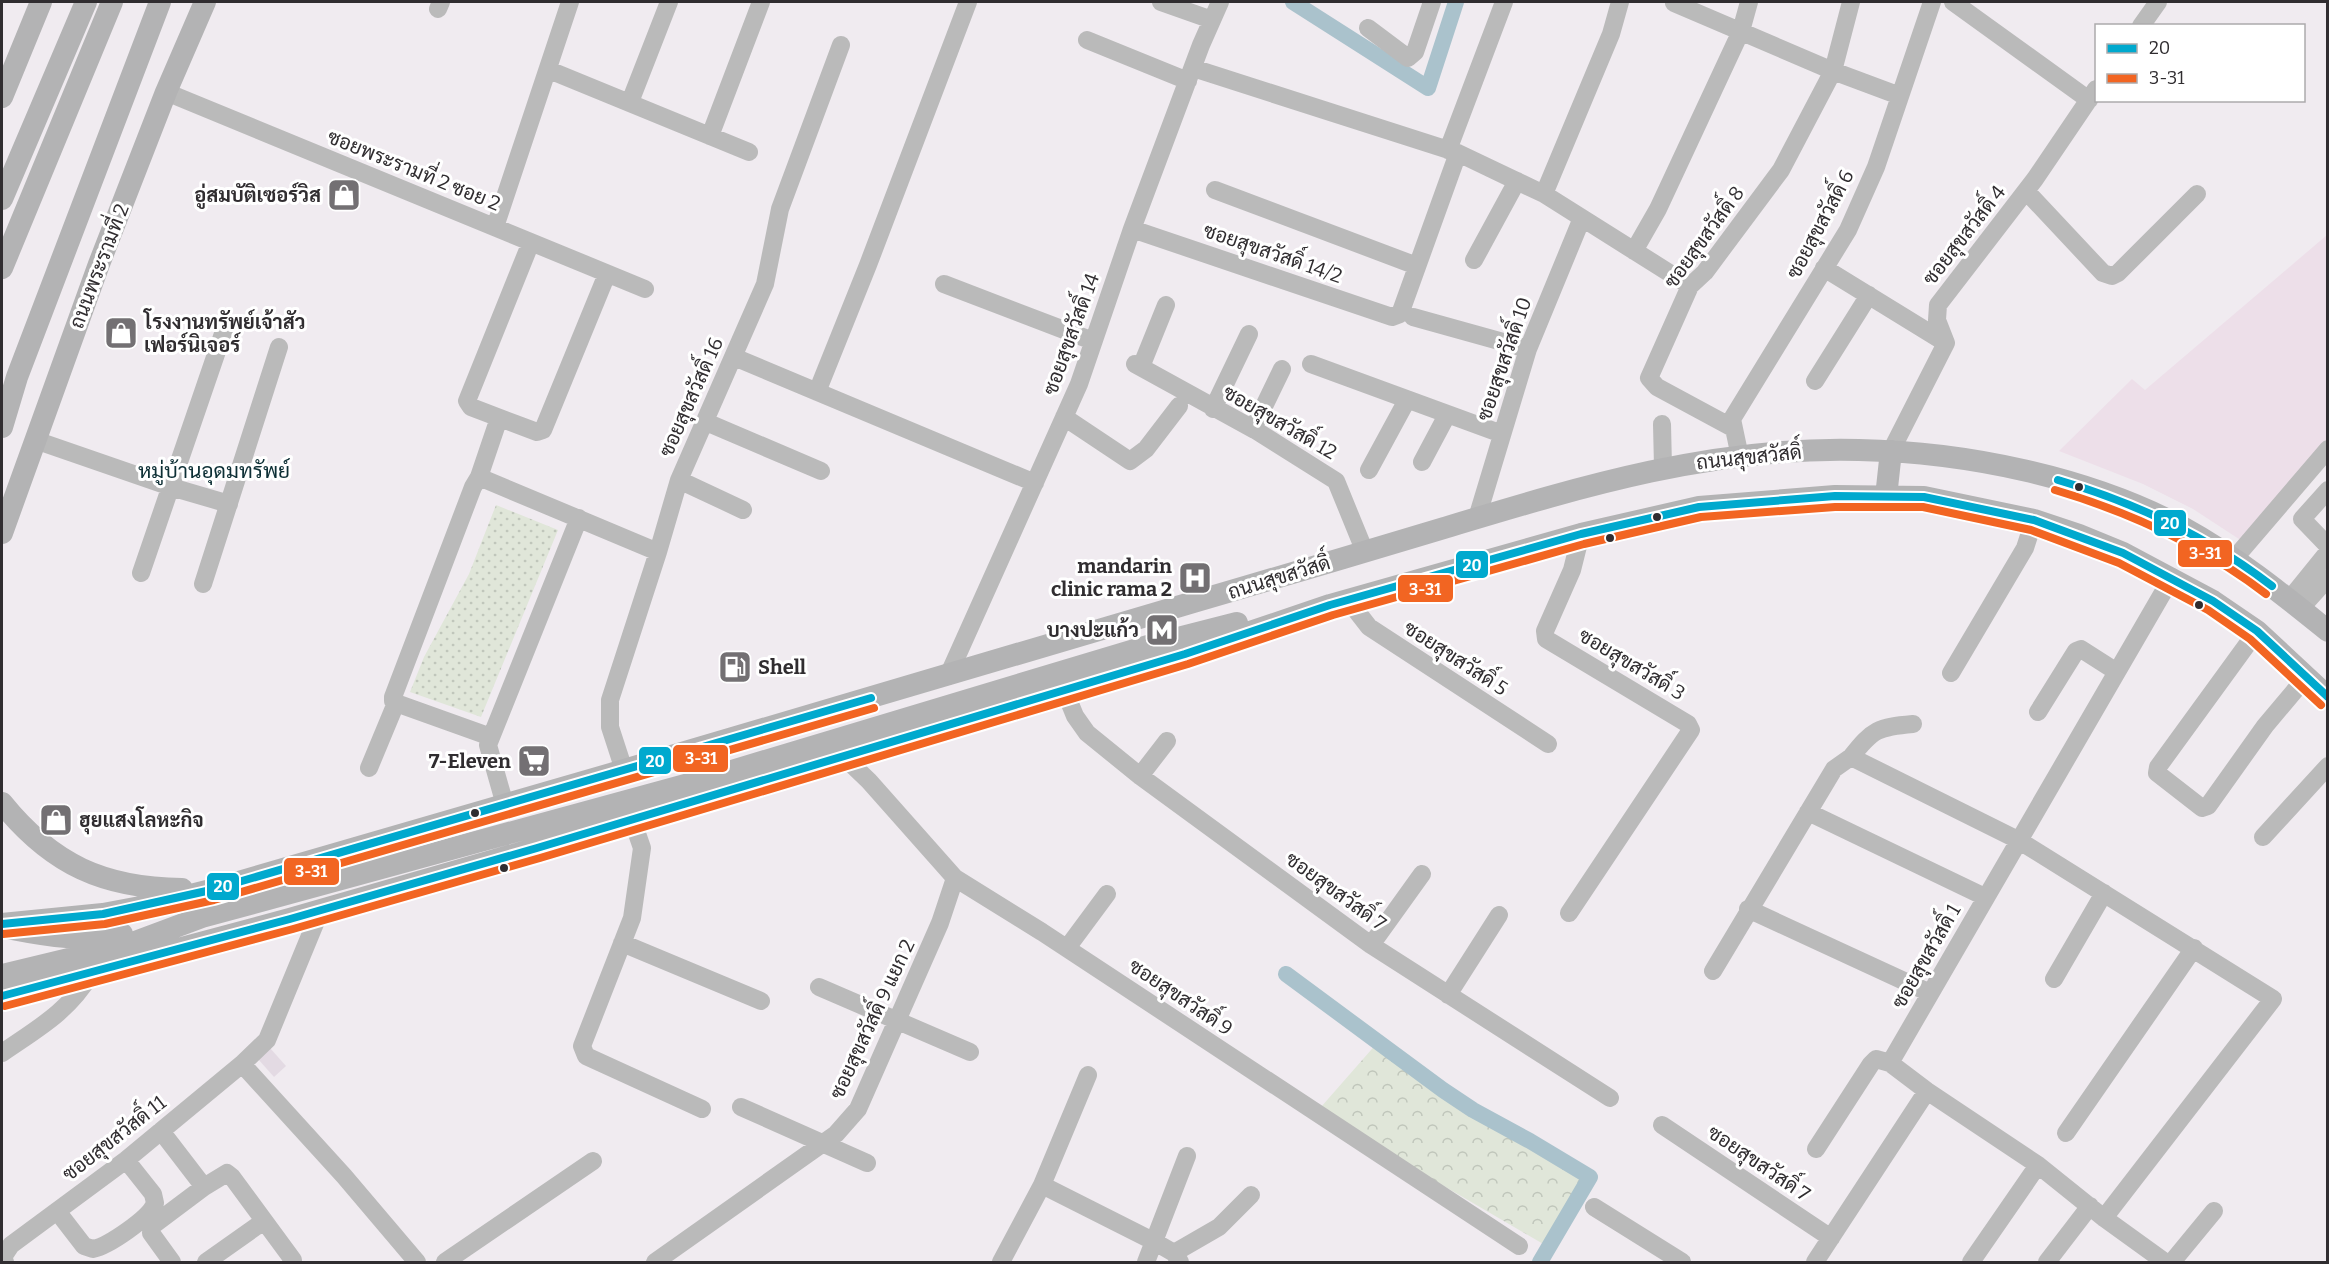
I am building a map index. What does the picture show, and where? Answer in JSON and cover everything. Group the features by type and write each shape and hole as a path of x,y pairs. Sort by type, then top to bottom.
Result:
{"main road":[{"path":"2,97 41,2"},
{"path":"2,199 86,2"},
{"path":"2,268 112,2"},
{"name":"ถนนพระรามที่ 2","path":"2,427 17,378 160,2"},
{"name":"ถนนพระรามที่ 2","path":"2,533 78,319 166,92 206,2"},
{"name":"ถนนสุขสวัสดิ์","path":"2,926 103,914 211,890 948,676 1477,518 1663,467 1740,457 1811,450 1891,451 1948,457 2001,467 2096,491 2183,528 2234,559 2328,631"},
{"path":"1886,496 1891,451"},
{"path":"2,996 290,919 632,819 1185,654 1339,602 1581,534 1700,507 1835,496 1924,497 2034,520 2123,553 2172,577 2213,601 2257,631 2328,697"},
{"path":"2,926 52,937 105,938 202,917 692,783 1197,632 1339,602"},
{"path":"2,803 14,819 46,848 74,866 100,878 158,889 211,890"},
{"path":"2,975 127,945 202,917"}],"street":[{"path":"495,227 570,2"},
{"path":"630,102 669,2"},
{"path":"710,136 761,2"},
{"path":"817,392 968,2"},
{"path":"1161,2 1212,20"},
{"name":"ซอยสุขสวัสดิ์ 14","path":"948,676 1079,384 1132,229 1220,2"},
{"path":"1368,28 1408,58 1415,52 1432,2"},
{"path":"1406,316 1417,266 1503,2"},
{"path":"1544,194 1611,34 1620,2"},
{"path":"1634,251 1658,209 1741,31 1749,2"},
{"name":"ซอยสุขสวัสดิ์ 8","path":"1733,428 1657,387 1649,378 1690,286 1706,272 1781,170 1833,71 1851,2"},
{"name":"ซอยสุขสวัสดิ์ 6","path":"1733,428 1732,418 1848,230 1876,167 1932,2"},
{"path":"1953,2 2093,94"},
{"path":"2142,24 2158,2"},
{"path":"1674,3 1833,71 1900,96"},
{"path":"1088,40 1191,75 1453,151 1544,194 1690,286"},
{"name":"ซอยสุขสวัสดิ์ 16","path":"624,770 610,727 610,700 658,552 678,480 765,284 780,209 841,45"},
{"path":"549,70 749,152"},
{"name":"ซอยพระรามที่ 2 ซอย 2","path":"166,92 645,289"},
{"name":"ซอยสุขสวัสดิ์ 4","path":"1946,343 1937,321 1938,305 2026,191 2093,94"},
{"path":"1473,260 1517,181"},
{"path":"1215,190 1417,266"},
{"path":"2026,191 2103,273 2112,276 2118,273 2197,194"},
{"name":"ซอยสุขสวัสดิ์ 10","path":"1477,518 1528,349 1582,218"},
{"name":"ซอยสุขสวัสดิ์ 14/2","path":"1132,229 1392,317 1406,316 1528,349"},
{"path":"531,242 466,401 471,407 537,432 543,430 608,274"},
{"path":"1824,268 1946,343 1891,451"},
{"path":"945,284 1094,341"},
{"path":"1815,381 1869,295"},
{"name":"ซอยสุขสวัสดิ์ 12","path":"1166,305 1138,366 1255,430 1336,481 1365,552"},
{"path":"141,573 226,325"},
{"path":"1213,409 1249,334"},
{"path":"203,584 279,347"},
{"path":"734,357 1035,483"},
{"path":"1311,364 1502,434"},
{"path":"1255,430 1255,425 1282,369"},
{"path":"1369,470 1407,400"},
{"path":"1064,417 1130,461 1146,449 1179,406"},
{"path":"1422,462 1447,415"},
{"path":"491,737 396,704 393,697 473,487 479,477 499,418"},
{"path":"705,422 821,471"},
{"path":"1662,424 1663,467"},
{"path":"1733,428 1740,457"},
{"path":"35,440 171,487 229,504"},
{"path":"2234,559 2328,449"},
{"path":"479,477 658,552"},
{"path":"678,480 743,510"},
{"path":"2328,490 2302,519 2328,546"},
{"path":"505,805 488,745 579,518"},
{"path":"1951,673 2025,548 2034,520"},
{"name":"ซอยสุขสวัสดิ์ 3","path":"1569,913 1690,730 1688,724 1546,639 1545,631 1572,570 1581,534"},
{"path":"2295,604 2328,552"},
{"name":"ซอยสุขสวัสดิ์ 1","path":"1890,1063 2172,577"},
{"path":"2295,604 2328,578"},
{"name":"ซอยสุขสวัสดิ์ 5","path":"1339,602 1369,627 1548,744"},
{"path":"2257,631 2158,767 2157,773 2202,808 2208,806 2265,726 2307,676"},
{"path":"2038,712 2076,651 2081,649 2116,672"},
{"name":"ซอยสุขสวัสดิ์ 7","path":"1064,689 1075,716 1087,733 1140,776 1371,945 1610,1098"},
{"path":"369,768 396,704"},
{"path":"1713,971 1748,909 1834,769 1851,757 1868,736 1886,726 1914,724"},
{"path":"1140,776 1167,741"},
{"name":"ซอยสุขสวัสดิ์ 9","path":"843,756 869,781 955,878 1067,948 1519,1246"},
{"path":"1851,757 2018,840 2273,999 2097,1212 2047,1263"},
{"path":"2263,837 2328,766"},
{"path":"1808,812 1985,897"},
{"path":"632,819 642,848 632,918 582,1046 586,1056 702,1108"},
{"path":"1371,945 1422,874"},
{"name":"ซอยสุขสวัสดิ์ 9 แยก 2","path":"655,1263 836,1134 858,1109 940,923 955,878"},
{"path":"2054,979 2104,893"},
{"path":"1067,948 1107,894"},
{"name":"ซอยสุขสวัสดิ์ 11","path":"5,1263 3,1257 11,1245 126,1160 242,1064 267,1040 321,909"},
{"path":"1748,909 1930,993"},
{"path":"1448,995 1499,915"},
{"path":"622,944 761,1001"},
{"path":"2066,1133 2193,948"},
{"path":"2,1053 63,1011 91,974"},
{"path":"819,987 970,1052"},
{"path":"1816,1149 1871,1064 1876,1059 1890,1063 1927,1091 2038,1165 2165,1263"},
{"path":"242,1064 345,1176 417,1263"},
{"path":"1001,1263 1042,1185 1088,1075"},
{"path":"1815,1263 1927,1091"},
{"path":"741,1107 867,1163"},
{"name":"ซอยสุขสวัสดิ์ 7","path":"1662,1125 1831,1238"},
{"path":"161,1131 204,1187"},
{"path":"1146,1263 1187,1156"},
{"path":"57,1211 84,1246 93,1249 108,1242 147,1216 155,1203 153,1194 126,1160"},
{"path":"445,1263 593,1161"},
{"path":"1971,1263 2038,1165"},
{"path":"172,1263 151,1233 152,1226 204,1187 227,1173 293,1260 291,1263"},
{"path":"1042,1185 1155,1242 1177,1258 1219,1227 1251,1195"},
{"path":"1594,1207 1682,1263"},
{"path":"2172,1263 2214,1211"},
{"path":"206,1263 264,1221"}],"shaded area":[{"path":"2327,235 2327,443 2242,541 2193,509 2143,484 2059,451 2132,379 2145,390"},
{"path":"270,1048 286,1066 274,1077 258,1059"}],"green space":[{"path":"496,505 558,530 481,717 410,692 424,657 469,574"},
{"path":"1378,1042 1473,1110 1590,1177 1550,1248 1425,1175 1321,1107"}],"waterway":[{"path":"1293,2 1428,88 1456,2"},
{"path":"1286,974 1443,1090 1473,1110 1590,1177 1540,1262"}],"transit line":[{"name":"20","path":"2058,480 2115,499 2170,523 2222,552 2272,586"},
{"name":"3-31","path":"2055,490 2111,509 2165,532 2217,560 2266,594"},
{"name":"20","path":"2,996 290,919 537,848 1185,654 1330,605 1581,534 1699,507 1835,496 1924,497 2034,520 2123,553 2213,601 2257,631 2328,697"},
{"name":"3-31","path":"5,1006 293,929 540,858 1188,664 1333,615 1584,544 1701,517 1835,507 1923,507 2031,530 2119,563 2208,610 2250,639 2321,705"},
{"name":"20","path":"2,924 103,914 211,890 871,698"},
{"name":"3-31","path":"3,934 105,924 214,900 874,708"}],"place":[{"name":"อู่สมบัติเซอร์วิส","path":"344,195"},
{"name":"โรงงานทรัพย์เจ้าสัว เฟอร์นิเจอร์","path":"121,333"},
{"name":"mandarin clinic rama 2","path":"1195,578"},
{"name":"บางปะแก้ว","path":"1162,630"},
{"name":"Shell","path":"735,667"},
{"name":"7-Eleven","path":"534,761"},
{"name":"ฮุยแสงโลหะกิจ","path":"56,820"}],"district":[{"name":"หมู่บ้านอุดมทรัพย์","path":"214,471"}]}
